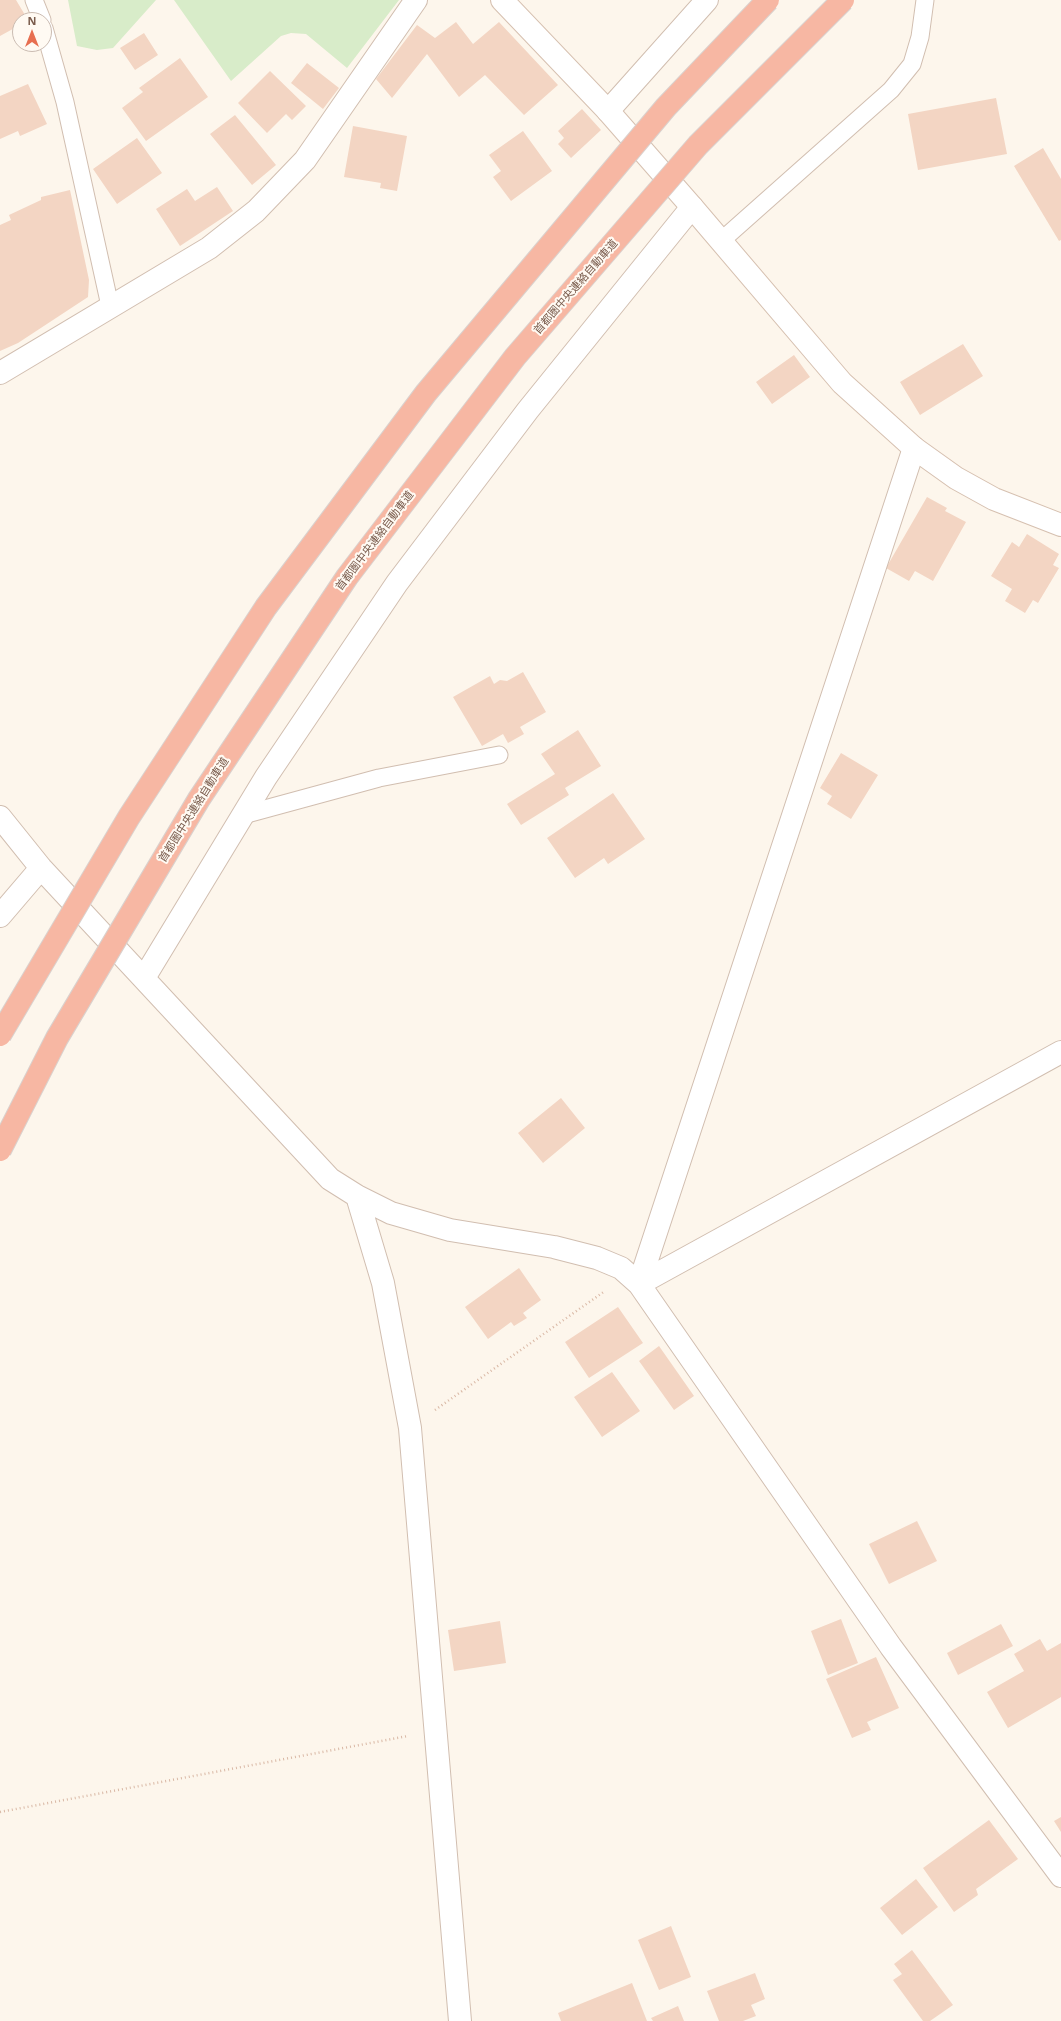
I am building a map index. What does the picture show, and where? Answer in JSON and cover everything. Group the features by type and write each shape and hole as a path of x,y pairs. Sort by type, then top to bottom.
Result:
{"highway":[{"path":"0,1035 128,816 266,607 426,393 666,106 768,0"},
{"name":"首都圏中央連絡自動車道","path":"0,1150 57,1038 199,799 347,577 515,357 698,145 843,0"}],"street":[{"path":"0,372 209,248 256,211 305,160 416,0"},
{"path":"502,0 608,111 842,383 914,448 956,478 994,499 1061,525"},
{"path":"608,111 707,0"},
{"path":"144,978 266,777 397,583 528,410 692,207"},
{"path":"639,1284 914,448"},
{"path":"0,817 41,868 330,1179 357,1196 391,1213 450,1230 554,1247 597,1258 621,1268 639,1284 891,1647 1061,1876"},
{"path":"0,916 41,868"},
{"path":"639,1284 1061,1052"},
{"path":"357,1196 383,1282 410,1428 434,1731 460,2021"}],"lane":[{"path":"34,0 39,12"},
{"path":"721,241 891,90 912,64 920,37 925,0"},
{"path":"51,52 65,102 110,306"},
{"path":"243,815 379,778 499,755"}],"path":[{"path":"410,1428 616,1282 639,1284"},
{"path":"0,1812 434,1731"}],"green space":[{"path":"68,0 156,0 113,48 97,50 77,46"},
{"path":"174,0 399,0 347,68 306,34 291,33 281,36 231,81"}],"building":[{"path":"0,0 16,0 23,12 12,12 12,29 0,36"},
{"path":"456,22 473,44 499,22 558,85 524,115 485,75 459,97 427,54 392,98 376,79 417,25 435,38"},
{"path":"144,33 158,55 135,70 120,48"},
{"path":"180,58 208,97 146,141 122,108 143,92 139,88"},
{"path":"307,63 339,88 323,109 291,83"},
{"path":"270,71 306,106 292,120 286,114 267,133 238,103"},
{"path":"28,84 47,124 20,136 18,131 0,139 0,96"},
{"path":"996,98 1007,154 918,170 908,114"},
{"path":"582,109 601,130 571,158 558,144 564,138 558,131"},
{"path":"235,115 276,165 252,185 210,134"},
{"path":"353,126 407,136 397,191 380,188 381,183 344,177"},
{"path":"523,131 552,171 511,201 493,177 501,171 489,155"},
{"path":"137,138 162,173 117,204 93,169"},
{"path":"1043,148 1061,179 1061,240 1059,241 1014,166"},
{"path":"217,187 233,211 180,246 156,209 187,189 195,201"},
{"path":"70,190 89,280 88,297 18,343 0,351 0,225 11,220 9,215 41,200 41,197"},
{"path":"963,344 983,376 920,415 900,382"},
{"path":"794,355 810,377 772,404 756,382"},
{"path":"927,497 947,508 945,511 966,522 933,581 915,571 909,581 886,568"},
{"path":"1027,534 1059,554 1053,565 1059,568 1038,603 1033,600 1025,613 1005,601 1012,589 991,576 1012,542 1019,547"},
{"path":"523,672 546,712 520,727 524,734 508,743 503,734 482,746 453,697 490,676 494,684 500,680 507,681"},
{"path":"578,730 601,766 565,788 569,795 521,825 507,804 555,774 541,754"},
{"path":"841,753 878,775 851,819 827,804 832,796 820,788"},
{"path":"613,793 645,839 608,864 604,858 575,878 547,838"},
{"path":"561,1098 585,1128 543,1163 518,1133"},
{"path":"519,1268 541,1300 523,1313 527,1318 514,1326 511,1322 488,1339 465,1307"},
{"path":"618,1307 643,1343 589,1378 565,1342"},
{"path":"659,1346 694,1396 674,1410 639,1361"},
{"path":"612,1372 640,1411 602,1437 574,1397"},
{"path":"917,1521 937,1561 889,1584 869,1544"},
{"path":"841,1619 858,1663 828,1675 811,1631"},
{"path":"500,1621 506,1663 454,1671 448,1630"},
{"path":"1001,1624 1013,1646 958,1675 947,1653"},
{"path":"1040,1639 1047,1651 1061,1643 1061,1697 1008,1728 987,1692 1024,1671 1014,1654"},
{"path":"876,1657 899,1708 867,1722 871,1730 852,1738 826,1679"},
{"path":"1061,1817 1061,1832 1054,1821"},
{"path":"989,1820 1018,1859 976,1889 978,1895 954,1912 923,1868"},
{"path":"916,1879 938,1907 902,1935 880,1908"},
{"path":"671,1926 691,1977 659,1990 638,1940"},
{"path":"912,1950 953,2005 930,2021 923,2021 893,1980 902,1974 894,1964"},
{"path":"755,1973 765,1999 751,2005 756,2016 743,2021 719,2021 707,1991"},
{"path":"632,1983 647,2021 561,2021 558,2013"},
{"path":"678,2006 684,2021 653,2021 651,2018"}]}
